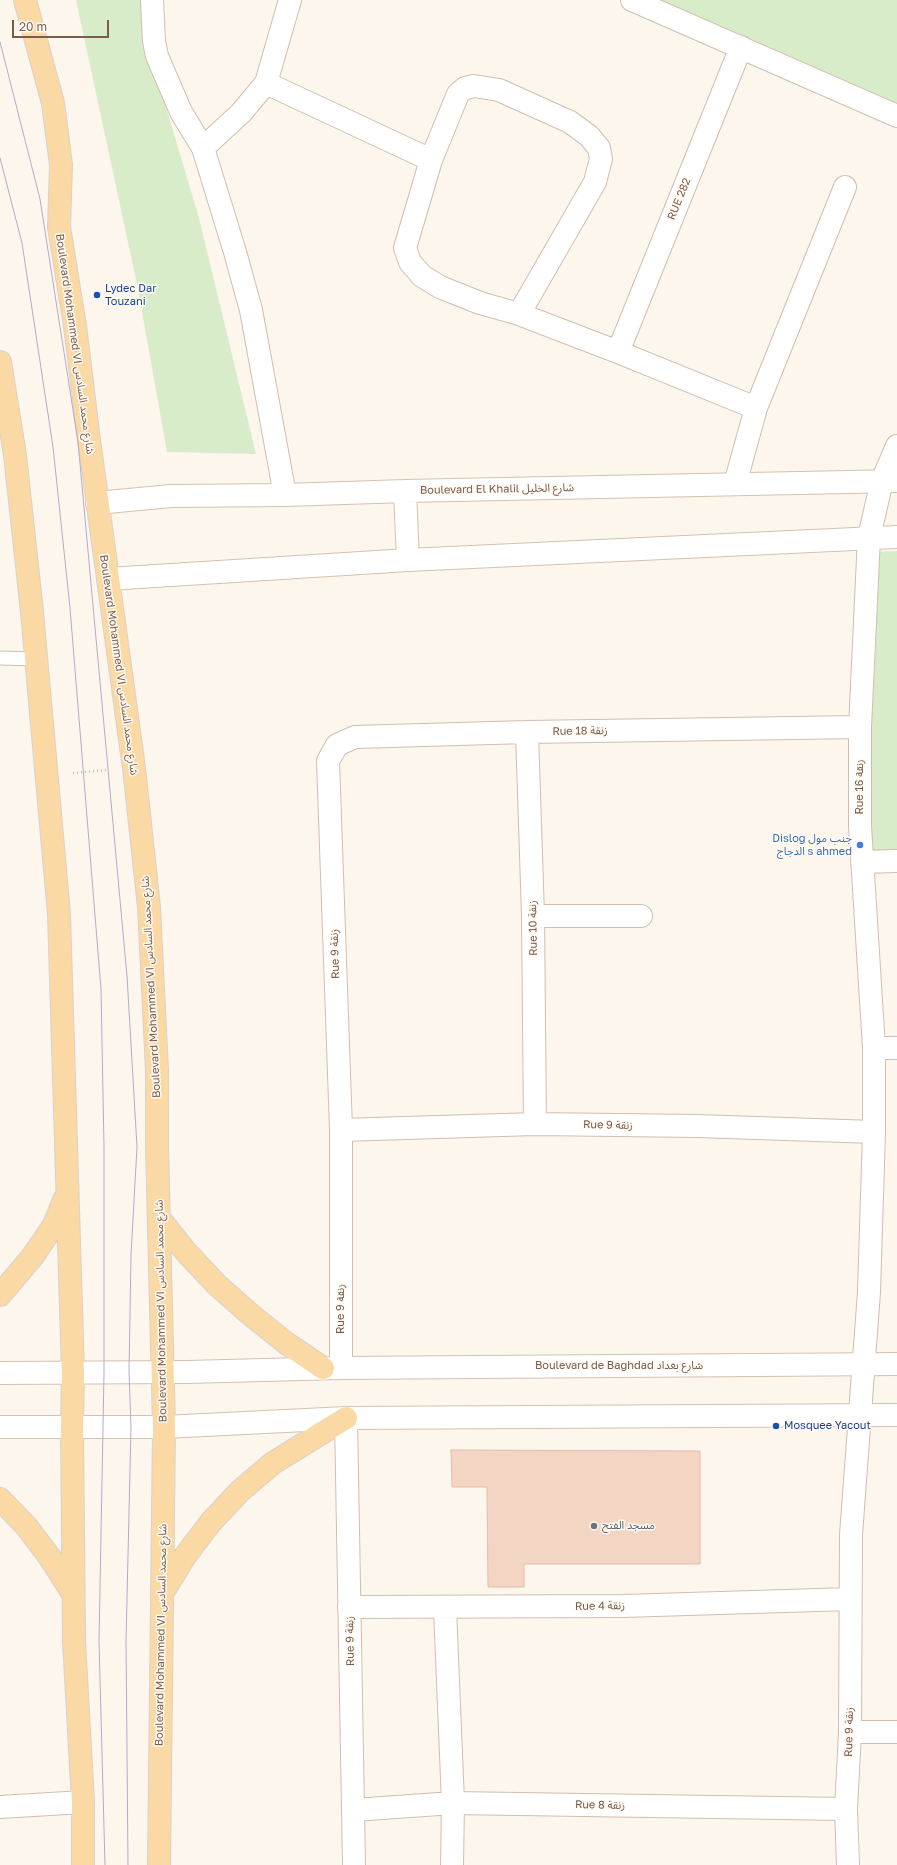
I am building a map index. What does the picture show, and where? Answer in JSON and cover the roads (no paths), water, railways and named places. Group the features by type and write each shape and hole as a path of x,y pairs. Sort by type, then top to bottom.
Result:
{"main road":[{"name":"Boulevard Mohammed VI شارع محمد السادس","path":"24,0 53,103 61,165 59,227 75,326 97,503 134,768 149,907 157,1071 164,1427 158,1865"},
{"path":"0,362 16,455 47,775 58,914 73,1373 72,1428 74,1641 83,1802 83,1865"},
{"path":"0,1295 33,1256 54,1226 67,1193"},
{"path":"159,1218 186,1252 217,1285 251,1315 286,1343 332,1368"},
{"path":"162,1593 184,1556 211,1522 240,1490 273,1463 346,1418"},
{"path":"0,1499 27,1527 52,1559 73,1594"}],"street":[{"path":"152,0 154,41 157,56 181,112 202,148 235,252 251,310 285,495"},
{"path":"202,148 241,113 266,83 290,0"},
{"path":"632,0 897,116"},
{"name":"RUE 282","path":"618,352 741,47"},
{"path":"266,83 431,160"},
{"path":"519,314 594,182 601,159 599,148 589,136 570,122 499,90 474,86 465,88 458,94 431,160 405,248 410,262 422,276 440,287 480,303 519,314 756,408"},
{"path":"735,484 756,408 846,187"},
{"name":"Rue 16 زنقة","path":"864,1364 870,1292 874,1132 874,1048 862,862 860,727 869,537 890,481 897,446"},
{"name":"Boulevard El Khalil شارع الخليل","path":"97,503 171,496 285,495 405,491 890,481"},
{"path":"405,491 408,560"},
{"path":"108,579 408,560 869,537 897,537"},
{"name":"Rue 18 زنقة","path":"328,779 328,761 333,751 337,745 355,737 527,732 860,727"},
{"name":"Rue 10 زنقة","path":"527,732 533,916 535,1124"},
{"name":"Rue 9 زنقة","path":"328,779 341,1130 332,1368"},
{"path":"862,862 897,861"},
{"path":"533,916 641,916"},
{"path":"874,1048 897,1048"},
{"name":"Rue 9 زنقة","path":"341,1130 535,1124 697,1126 874,1132"},
{"name":"Rue 9 زنقة","path":"848,1865 846,1809 850,1732 850,1534 864,1364"},
{"name":"Boulevard de Baghdad شارع بغداد","path":"0,1373 162,1372 332,1368 897,1364"},
{"path":"0,1427 164,1427 346,1418 897,1415"},
{"name":"Rue 9 زنقة","path":"346,1418 354,1865"},
{"name":"Rue 4 زنقة","path":"349,1607 445,1608 623,1606 850,1599"},
{"path":"445,1608 448,1716 453,1803 452,1865"},
{"path":"850,1732 897,1732"},
{"path":"0,1807 83,1802"},
{"name":"Rue 8 زنقة","path":"354,1810 453,1803 846,1809"}],"lane":[{"path":"0,658 36,659"}],"tram line":[{"path":"0,42 40,199 78,442 127,976 137,1147 131,1255 129,1372 131,1427 126,1641 128,1865"},
{"path":"0,158 22,243 53,447 70,608 101,989 104,1147 104,1373 99,1641 105,1865"}],"place":[{"name":"Lydec Dar Touzani","path":"97,295"},
{"name":"Dislog جنب مول الدجاج s ahmed","path":"860,845"},
{"name":"Mosquee Yacout","path":"776,1426"},
{"name":"مسجد الفتح","path":"594,1526"}]}
